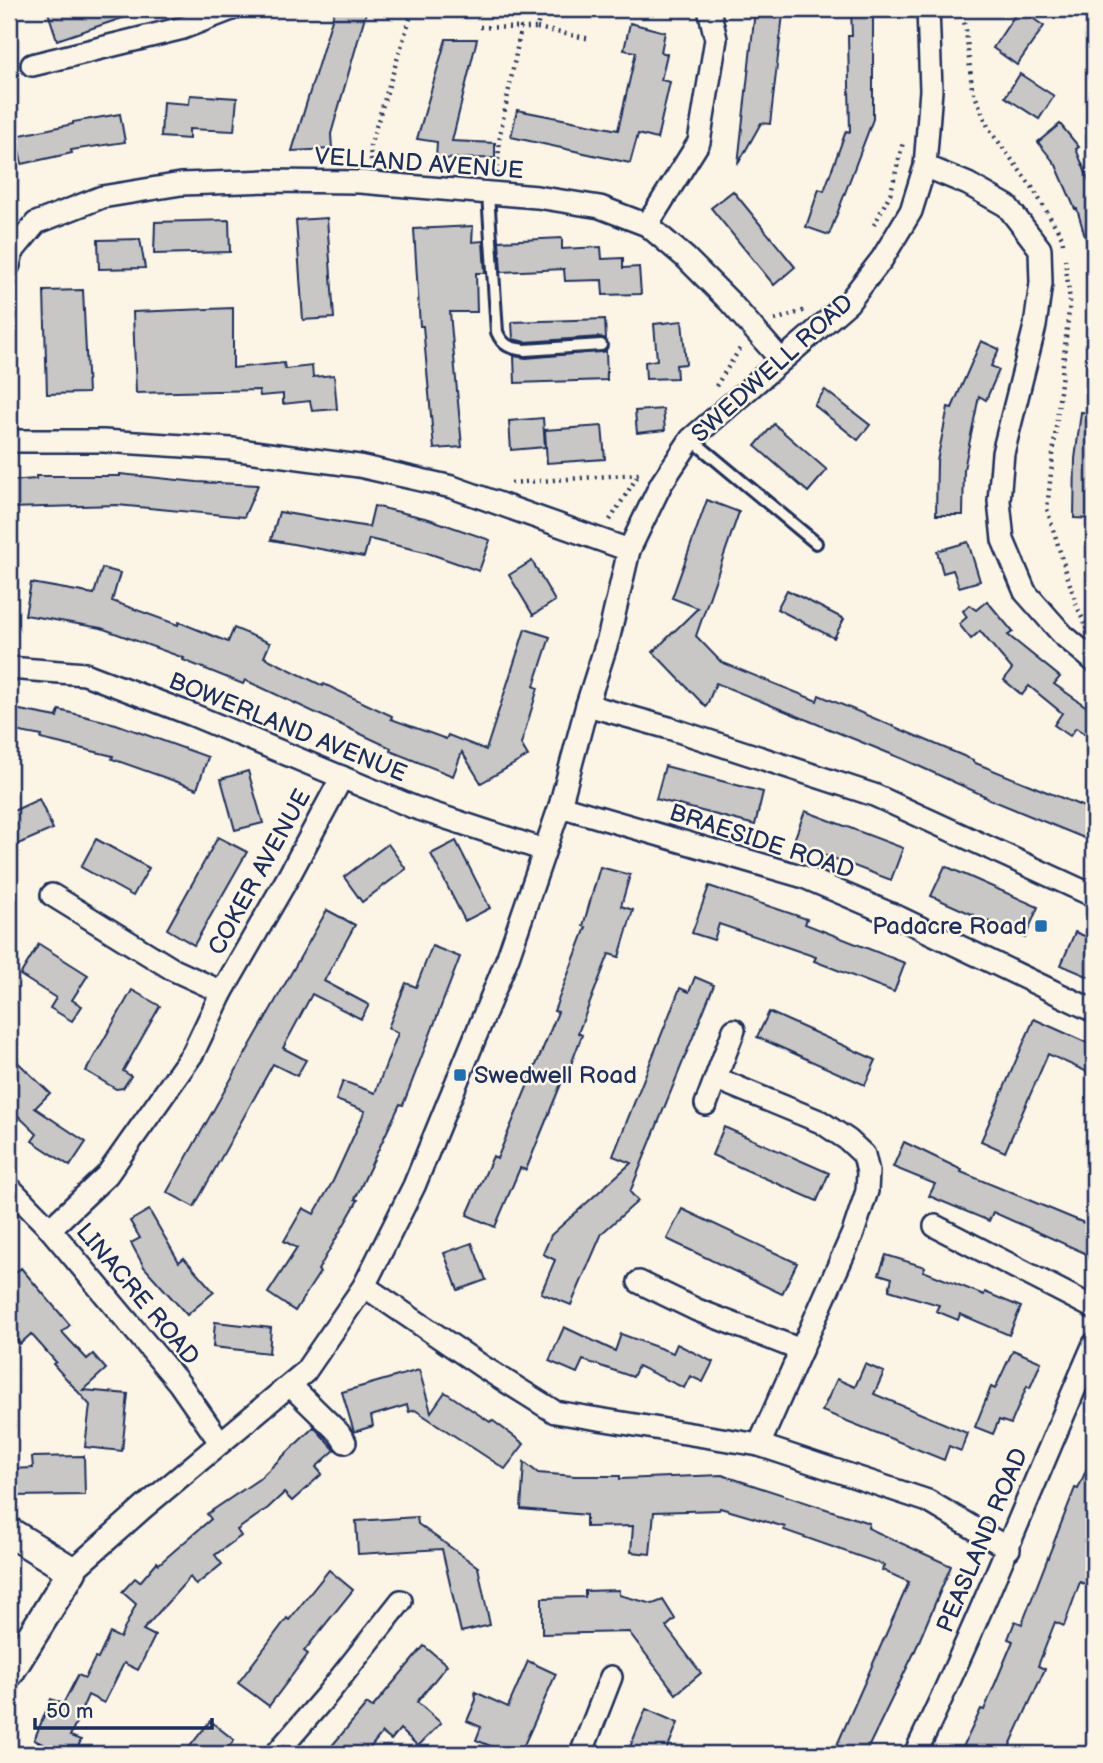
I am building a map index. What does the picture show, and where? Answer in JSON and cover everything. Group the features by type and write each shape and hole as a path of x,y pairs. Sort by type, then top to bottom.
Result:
{"street":[{"path":"32,65 183,28 232,9"},
{"path":"647,225 699,142 716,39 709,9"},
{"name":"SWEDWELL ROAD","path":"9,1673 72,1571 305,1372 364,1286 414,1186 508,957 560,806 609,636 629,550 661,484 691,439 848,303 882,260 911,211 925,166 931,90 928,9"},
{"path":"925,166 968,184 1007,206 1040,249 1041,283 1035,326 1003,453 999,501 1003,540 1025,592 1063,635 1094,661"},
{"name":"VELLAND AVENUE","path":"10,256 36,223 102,197 181,184 268,181 371,183 537,197 600,206 647,225 687,258 781,360"},
{"path":"9,441 116,442 232,449 359,466 452,487 629,550"},
{"name":"BOWERLAND AVENUE","path":"9,668 85,674 193,715 413,807 544,850"},
{"path":"587,705 669,728 874,795 1094,897"},
{"name":"COKER AVENUE","path":"50,1229 107,1175 193,1053 222,992 342,777"},
{"name":"BRAESIDE ROAD","path":"560,806 804,877 900,918 1094,1010"},
{"name":"COKER AVENUE","path":"52,895 174,970 222,992"},
{"path":"706,1104 734,1030"},
{"path":"717,1079 821,1122 848,1140 864,1155 868,1172 867,1191 853,1233 759,1445"},
{"name":"LINACRE ROAD","path":"9,1187 50,1229 179,1383 220,1442"},
{"path":"935,1226 1094,1308"},
{"path":"639,1282 697,1310 801,1350"},
{"path":"364,1286 555,1412 759,1445 928,1501 1009,1549"},
{"name":"PEASLAND ROAD","path":"915,1754 1009,1549 1094,1344"},
{"path":"290,1385 345,1442"},
{"path":"9,1532 72,1571"},
{"path":"276,1754 327,1696 401,1601"},
{"path":"581,1754 611,1677"}],"lane":[{"path":"492,194 497,332 502,343 513,349 525,350 601,345"},
{"path":"691,439 816,543"}],"path":[{"path":"371,183 370,146 413,9"},
{"path":"537,28 541,9"},
{"path":"481,27 537,28 591,39"},
{"path":"492,194 500,135 521,27"},
{"path":"872,228 891,192 905,130"},
{"path":"755,330 816,306"},
{"path":"507,506 511,483 639,474"}],"building":[{"path":"47,9 139,9 140,12 57,40"},
{"path":"335,9 367,9 331,134 332,149 292,151"},
{"path":"851,9 873,9 873,119 829,235 806,227 819,189 824,191 846,131 850,132 848,36 852,36"},
{"path":"1019,9 1044,26 1017,65 993,48"},
{"path":"755,11 783,14 770,124 761,123 738,164"},
{"path":"630,23 665,32 661,52 667,54 661,80 670,82 657,139 638,134 630,163 511,137 517,110 618,130 636,52 624,50"},
{"path":"446,39 477,39 452,141 495,143 495,158 436,159 437,142 417,139"},
{"path":"1020,74 1054,96 1039,119 1005,97"},
{"path":"190,95 237,98 234,131 189,129 189,139 161,137 163,102 189,104"},
{"path":"120,114 125,142 71,150 72,153 22,164 16,136"},
{"path":"1060,124 1079,147 1076,149 1094,193 1094,250 1089,250 1077,209 1056,165 1038,142"},
{"path":"733,191 795,267 774,285 711,208"},
{"path":"327,218 334,318 303,320 296,220"},
{"path":"229,220 230,252 154,254 155,222"},
{"path":"473,226 472,242 483,241 485,273 476,273 477,312 450,312 462,447 434,449 423,326 420,326 414,229"},
{"path":"562,238 562,249 601,247 602,259 623,258 623,268 639,267 641,294 603,295 602,280 565,281 564,269 501,272 499,241"},
{"path":"140,239 145,268 99,269 98,240"},
{"path":"83,290 88,393 47,394 44,291"},
{"path":"233,308 233,368 284,363 285,369 312,366 313,377 334,375 337,409 312,411 310,401 283,404 283,394 260,396 259,390 136,393 133,312"},
{"path":"605,319 606,339 600,337 525,342 513,339 512,322"},
{"path":"682,321 686,364 676,365 677,378 646,379 645,362 657,360 654,324"},
{"path":"981,341 999,349 991,366 999,370 986,400 979,396 964,469 963,515 936,515 937,461 948,407 952,408"},
{"path":"606,351 607,380 515,383 514,356 526,358"},
{"path":"825,390 870,425 858,440 814,405"},
{"path":"663,409 665,430 637,433 635,411"},
{"path":"1081,412 1094,413 1094,519 1074,518 1075,459"},
{"path":"543,418 545,447 511,450 509,421"},
{"path":"774,424 827,470 808,492 755,446"},
{"path":"602,426 605,459 547,463 545,430"},
{"path":"120,474 258,485 244,517 117,505 9,508 9,481 36,479 36,476"},
{"path":"707,500 739,512 696,636 721,662 817,701 819,695 1094,811 1094,842 984,797 903,759 716,683 706,707 653,652 698,608 672,598"},
{"path":"374,506 429,519 490,540 479,571 425,552 369,539 364,557 271,540 279,512 369,527"},
{"path":"968,542 980,581 959,587 953,570 943,573 937,551"},
{"path":"532,561 555,601 533,615 509,575"},
{"path":"102,568 120,573 112,601 178,625 179,622 228,642 234,628 270,643 264,657 392,716 391,719 446,739 448,735 486,750 525,629 550,637 534,686 538,688 521,744 528,756 481,783 462,752 453,776 390,751 391,748 245,680 243,684 183,660 184,658 101,628 25,615 31,583 94,594"},
{"path":"787,590 844,619 834,638 777,609"},
{"path":"987,601 1013,632 1008,635 1060,677 1054,684 1094,712 1094,740 1076,728 1070,736 1054,725 1062,713 1029,686 1022,695 1004,680 1012,669 980,631 971,639 959,624 967,617 963,611 969,605 976,610"},
{"path":"9,708 57,717 59,710 116,724 208,757 197,789 112,759 113,756 41,739 42,736 9,730"},
{"path":"665,766 763,792 755,825 656,799"},
{"path":"248,771 263,823 235,830 221,779"},
{"path":"39,799 53,829 9,848 9,813"},
{"path":"805,811 903,848 891,880 793,843"},
{"path":"218,837 247,852 194,945 167,929"},
{"path":"96,839 149,868 133,896 81,867"},
{"path":"456,841 490,908 465,921 431,854"},
{"path":"388,844 406,869 362,902 344,877"},
{"path":"945,866 1038,907 1025,938 931,896"},
{"path":"600,867 630,875 621,906 633,910 619,957 609,954 578,1033 582,1035 567,1075 565,1074 526,1170 520,1168 495,1227 467,1215 493,1156 497,1159 558,1012 554,1011 586,927 583,926"},
{"path":"709,886 807,919 805,924 905,963 894,992 814,961 816,957 719,924 714,940 692,933"},
{"path":"327,910 355,925 324,981 369,1005 361,1019 312,994 283,1048 306,1060 297,1076 273,1064 194,1207 167,1192"},
{"path":"1075,932 1094,940 1094,979 1061,965"},
{"path":"39,944 88,975 72,1000 82,1006 72,1021 50,1008 56,998 20,975"},
{"path":"432,946 460,957 403,1105 400,1104 355,1199 358,1200 318,1270 320,1272 295,1311 268,1293 297,1248 284,1241 303,1208 314,1214 333,1181 365,1111 336,1100 343,1081 375,1093 398,1033 388,1028 406,983 416,987"},
{"path":"695,977 714,985 630,1192 638,1201 602,1233 571,1305 541,1293 555,1260 543,1254 551,1235 631,1163 613,1156 680,988 689,992"},
{"path":"132,990 160,1006 123,1071 131,1076 123,1088 116,1089 86,1071"},
{"path":"769,1012 876,1060 865,1085 757,1037"},
{"path":"1034,1019 1094,1046 1094,1075 1048,1054 1005,1152 981,1141"},
{"path":"9,1054 50,1093 35,1108 86,1142 70,1166 32,1141 37,1134 9,1107"},
{"path":"724,1127 829,1173 817,1201 712,1155"},
{"path":"904,1142 962,1170 961,1172 1094,1227 1094,1244 1089,1255 993,1212 989,1221 929,1196 935,1184 893,1167"},
{"path":"682,1209 797,1263 782,1294 667,1239"},
{"path":"149,1210 179,1262 184,1258 214,1292 187,1315 144,1267 131,1243 140,1238 130,1221"},
{"path":"472,1243 486,1280 458,1290 444,1253"},
{"path":"886,1255 925,1267 923,1271 1021,1307 1009,1335 960,1314 958,1320 936,1311 939,1305 889,1290 892,1278 879,1274"},
{"path":"21,1268 70,1325 62,1332 87,1359 93,1354 106,1369 83,1390 128,1394 122,1451 85,1447 90,1405 53,1364 56,1362 31,1334 20,1344 9,1331 9,1278"},
{"path":"215,1322 271,1328 269,1353 213,1347"},
{"path":"564,1327 615,1351 621,1334 673,1353 677,1344 713,1362 703,1382 690,1376 684,1388 638,1366 633,1377 583,1360 577,1373 549,1361"},
{"path":"1013,1350 1041,1362 1030,1388 1027,1386 1011,1424 999,1420 993,1434 975,1427 991,1387 995,1389"},
{"path":"865,1364 884,1372 874,1394 967,1433 961,1451 949,1446 944,1460 822,1411 837,1379 855,1387"},
{"path":"419,1370 431,1412 445,1392 490,1422 492,1420 524,1444 505,1469 415,1410 409,1412 407,1405 371,1416 373,1426 354,1432 342,1392"},
{"path":"314,1427 335,1450 316,1467 322,1474 292,1501 284,1493 237,1530 241,1536 215,1555 222,1564 196,1585 190,1577 143,1630 155,1636 138,1670 124,1663 104,1703 88,1695 70,1736 81,1740 75,1754 42,1754 47,1746 34,1740 51,1699 63,1704 78,1675 85,1678 95,1658 98,1659 110,1633 120,1638 136,1604 122,1592 135,1578 140,1582 157,1562 159,1564 211,1519 207,1514 259,1479"},
{"path":"1094,1452 1094,1568 1087,1585 1080,1582 1064,1626 1055,1622 1038,1666 1045,1669 1006,1754 976,1754 963,1747 981,1709 984,1710 1013,1641 1008,1639 1015,1621 1022,1624 1075,1488 1078,1489"},
{"path":"84,1456 85,1495 11,1496 10,1469 33,1468 32,1457"},
{"path":"524,1462 538,1473 620,1476 620,1479 722,1475 869,1523 868,1528 951,1566 914,1653 865,1754 833,1754 909,1582 882,1570 884,1565 784,1530 785,1527 720,1508 654,1512 650,1554 631,1552 633,1526 586,1527 586,1515 521,1509"},
{"path":"417,1517 418,1524 478,1567 490,1625 461,1632 442,1549 358,1554 356,1521"},
{"path":"329,1570 353,1590 304,1651 308,1654 269,1706 238,1683 287,1618 289,1620"},
{"path":"619,1590 619,1595 653,1604 663,1600 675,1619 666,1627 701,1673 676,1694 629,1632 542,1634 542,1598 585,1597 585,1591"},
{"path":"424,1646 447,1665 417,1702 441,1723 418,1746 400,1729 391,1740 382,1733 365,1754 325,1754 367,1704 372,1708"},
{"path":"528,1661 556,1674 520,1754 490,1754 493,1747 476,1740 481,1727 467,1721 476,1700 475,1692 508,1707"},
{"path":"646,1709 678,1723 665,1754 627,1754"},
{"path":"210,1721 234,1740 223,1754 184,1754"}],"place":[{"name":"Padacre Road","path":"1041,926"},
{"name":"Swedwell Road","path":"460,1075"}]}
